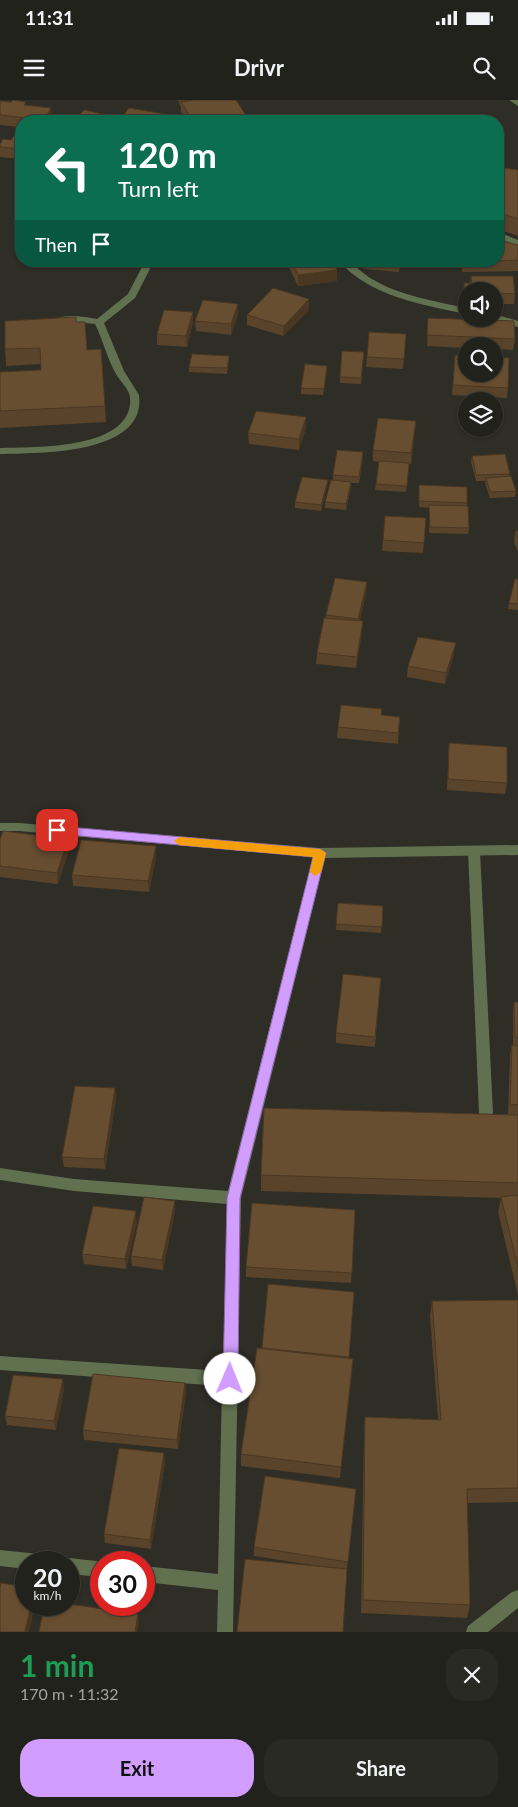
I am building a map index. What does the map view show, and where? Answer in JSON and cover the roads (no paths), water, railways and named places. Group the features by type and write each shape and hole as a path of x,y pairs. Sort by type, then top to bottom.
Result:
{"street":[{"path":"513,100 518,104"},
{"path":"504,237 518,243"},
{"path":"99,322 132,296 147,267"},
{"path":"350,267 372,285 402,296 458,308"},
{"path":"53,321 84,318 99,322"},
{"path":"503,320 518,324"},
{"path":"0,451 89,444 113,435 130,421 134,411 135,396 121,375 99,322"},
{"path":"0,827 19,826 320,853 518,850"},
{"path":"474,851 486,1113"},
{"path":"225,1632 234,1198 320,853"},
{"path":"0,1174 74,1185 234,1198"},
{"path":"0,1362 230,1379"},
{"path":"0,1558 15,1560"},
{"path":"155,1575 226,1583"},
{"path":"474,1632 518,1598"}]}
